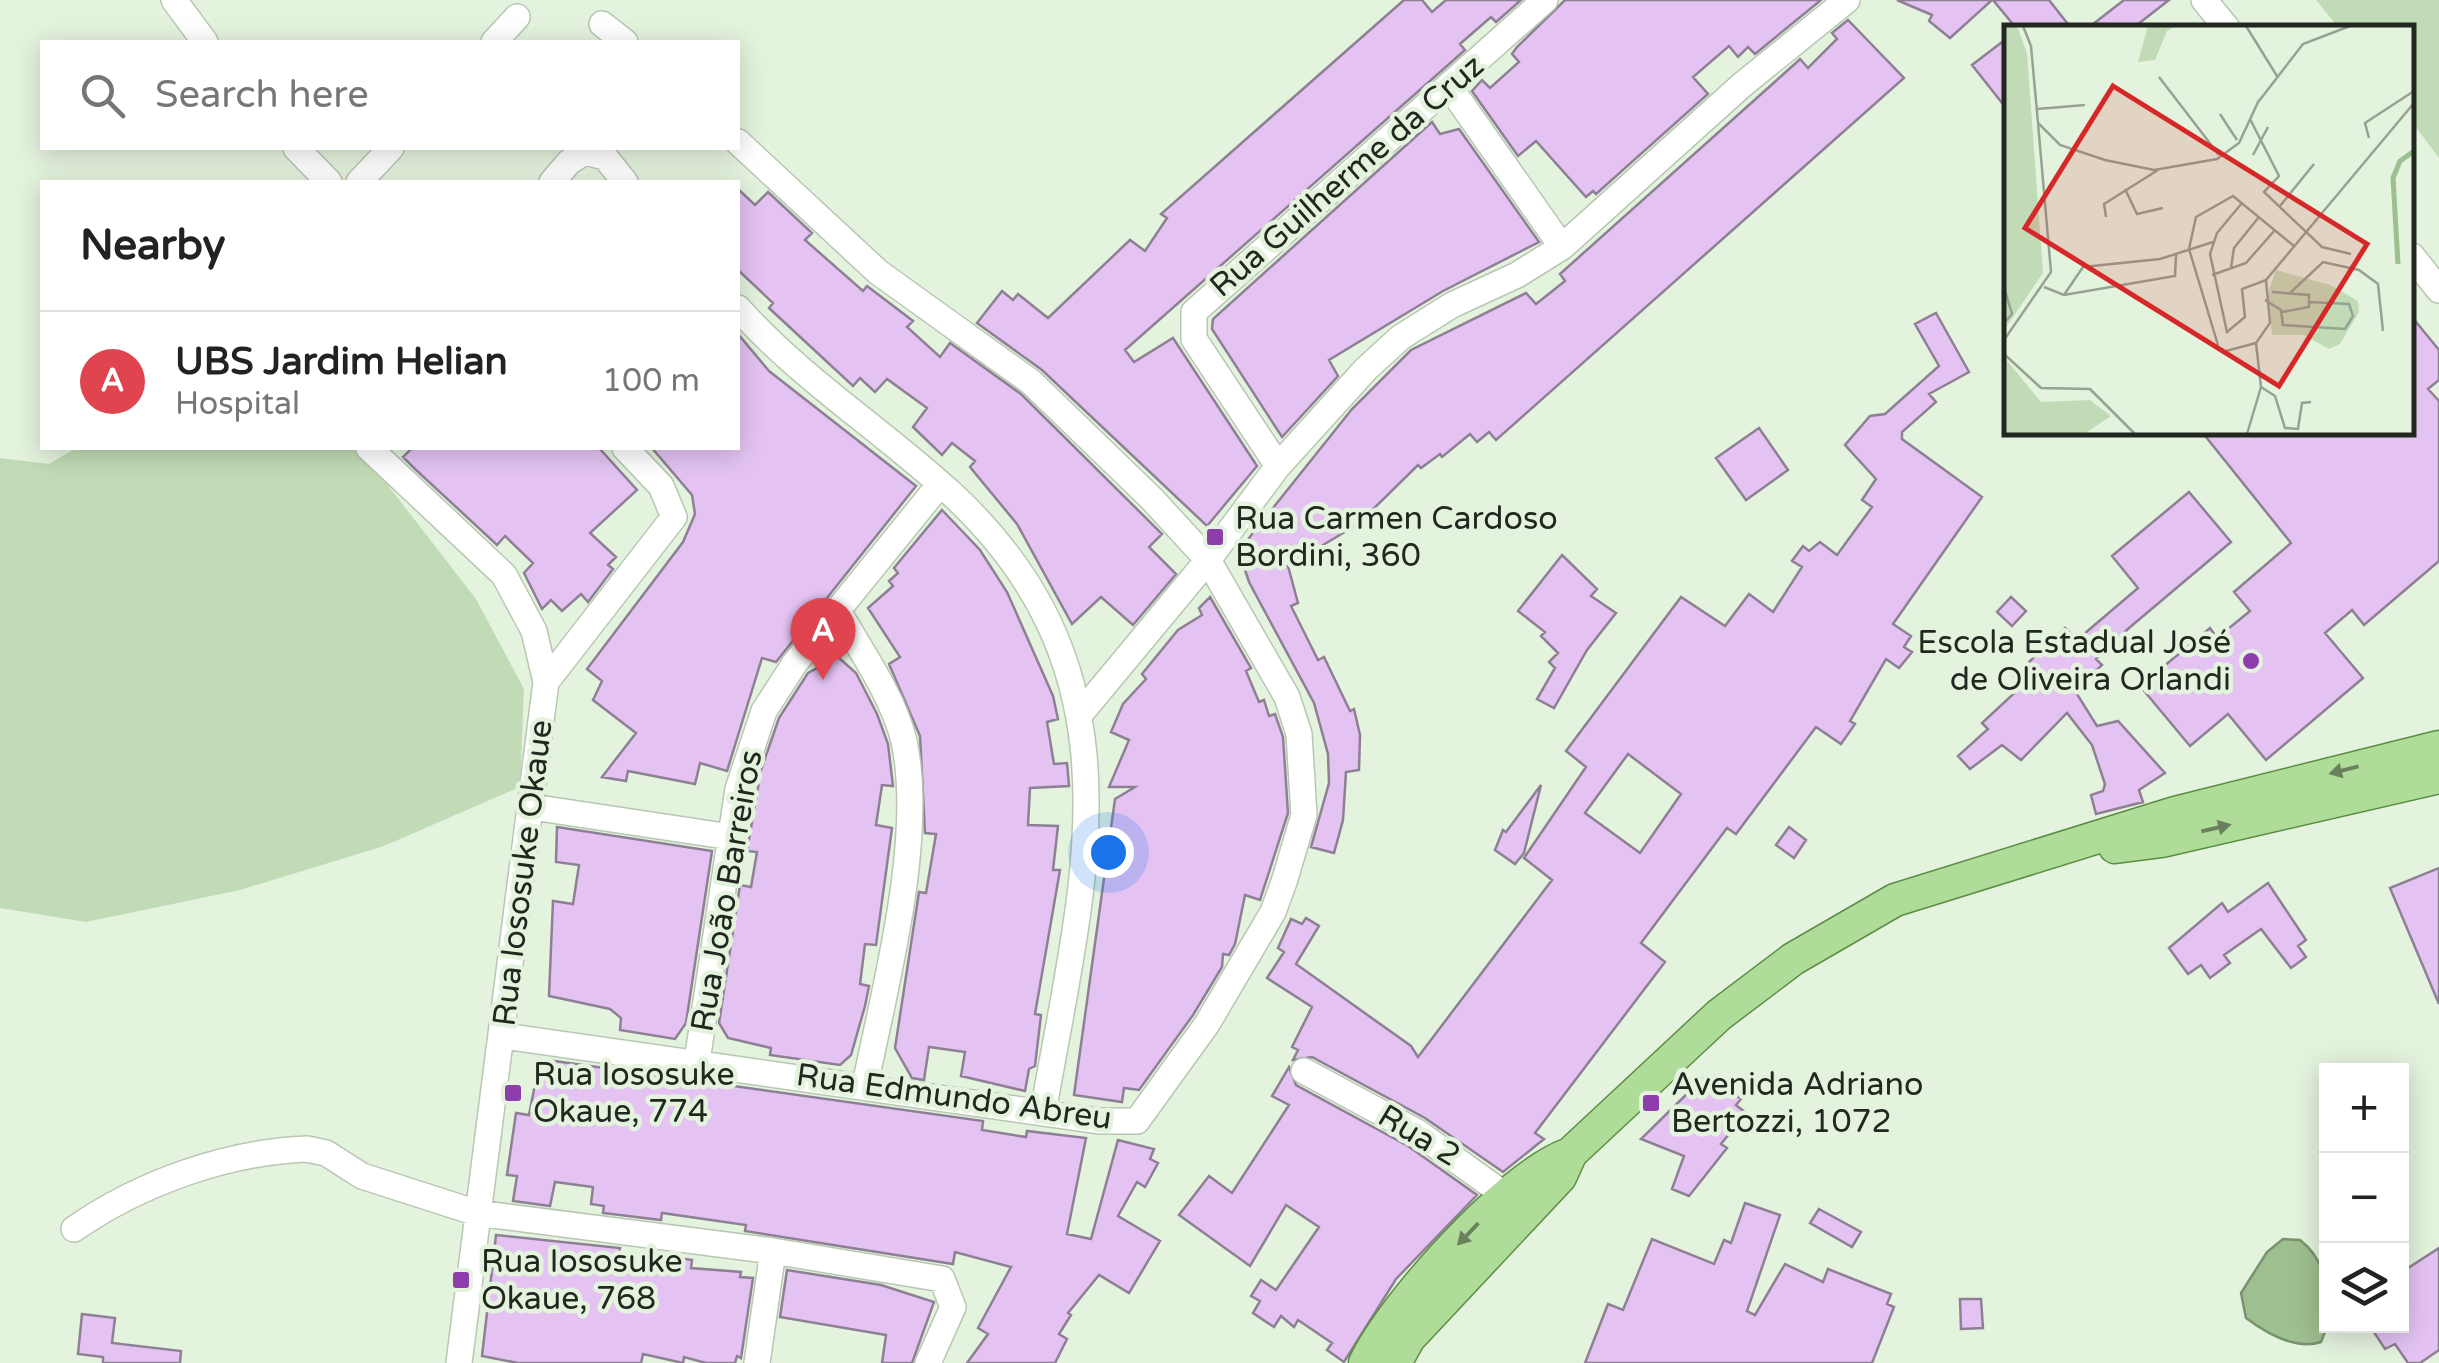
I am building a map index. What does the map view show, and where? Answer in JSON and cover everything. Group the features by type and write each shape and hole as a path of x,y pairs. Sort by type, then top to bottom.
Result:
{"main road":[{"path":"1395,1363 1545,1163 1572,1154 1719,1015 1834,933 1895,900 1979,871 2086,843 2175,813 2439,746"},
{"path":"2086,843 2116,847 2162,841 2439,777"},
{"path":"1365,1363 1407,1301 1517,1203"}],"street":[{"path":"174,0 204,40"},
{"name":"Rua Guilherme da Cruz","path":"1278,466 1194,339 1194,312 1545,0"},
{"path":"1081,713 1208,560 1278,466 1402,336 1562,247 1742,85 1846,0"},
{"path":"2204,0 2224,25"},
{"path":"496,40 517,17"},
{"path":"602,24 622,40"},
{"path":"1449,86 1562,247"},
{"path":"740,144 878,272 1031,382 1208,560"},
{"path":"298,150 327,180"},
{"path":"361,180 389,150"},
{"path":"554,180 569,162 585,152 604,157 624,180"},
{"path":"2414,259 2439,290"},
{"path":"740,310 792,364 940,484 981,523 1018,568 1046,619 1081,713 1089,793 1086,863 1043,1113"},
{"name":"Rua Iososuke Okaue","path":"371,450 504,575 534,631 546,682 504,1036 476,1213 459,1363"},
{"path":"546,682 674,517 661,486 627,450"},
{"name":"Rua João Barreiros","path":"697,1061 738,789 764,711 795,663 940,484"},
{"name":"Rua Edmundo Abreu","path":"504,1036 1043,1113 1137,1121 1206,1024 1273,912 1304,815 1300,734 1287,697 1208,560"},
{"path":"838,610 895,715 907,765 904,866 865,1085"},
{"path":"532,807 731,837"},
{"name":"Rua 2","path":"1304,1071 1417,1132 1517,1203"},
{"path":"74,1229 107,1206 185,1172 307,1149 326,1154 362,1176 476,1213 773,1251 942,1279 954,1298 953,1307 928,1363"},
{"path":"757,1363 773,1251"}],"shaded area":[{"path":"2316,0 2439,0 2439,158 2414,125 2414,25 2336,25"},
{"path":"73,450 361,450 476,599 524,689 520,787 384,846 240,890 86,922 0,908 0,458 49,464"},
{"path":"2283,1239 2300,1240 2318,1261 2319,1333 2324,1333 2321,1342 2292,1342 2246,1318 2241,1293 2267,1252"}],"building":[{"path":"1404,0 1422,0 1432,12 1446,0 1521,0 1496,22 1491,17 1460,44 1465,50 1125,350 1134,362 1173,338 1257,466 1207,526 1042,370 977,323 1002,291 1013,300 1018,294 1048,318 1130,240 1145,251 1167,218 1161,214"},
{"path":"1565,0 1821,0 1755,54 1748,47 1738,57 1729,46 1693,77 1708,94 1596,194 1593,191 1586,197 1536,141 1518,156 1472,91 1482,80 1490,88 1519,62 1512,54 1517,47"},
{"path":"1897,0 1992,0 1950,38 1929,21 1932,15"},
{"path":"1993,0 2049,0 2069,25 2014,25"},
{"path":"2124,0 2169,0 2137,25 2092,25"},
{"path":"1848,20 1904,78 1496,440 1489,432 1477,442 1470,434 1442,457 1440,454 1421,468 1418,465 1358,524 1288,566 1298,603 1291,606 1318,660 1324,657 1350,711 1354,709 1360,735 1359,770 1346,772 1343,820 1334,853 1311,847 1329,783 1328,754 1314,703 1249,582 1240,555 1254,546 1249,538 1352,409 1411,350 1526,293 1536,304 1565,281 1560,274 1800,59 1808,68 1837,39 1832,33"},
{"path":"2004,41 2004,105 1972,65"},
{"path":"1432,122 1440,134 1459,129 1539,242 1443,291 1329,360 1338,376 1282,437 1212,329 1213,319"},
{"path":"740,191 755,205 768,192 812,233 805,240 863,291 867,286 913,321 907,327 940,357 950,343 1021,394 1162,534 1149,547 1176,574 1133,625 1101,597 1072,624 1017,524 970,467 975,461 952,443 942,455 913,427 927,408 887,379 875,392 860,378 853,386 769,308 773,303 740,272"},
{"path":"1936,313 1969,372 1929,394 1936,402 1902,432 1902,439 1982,497 1893,624 1911,636 1904,647 1912,652 1899,668 1886,659 1850,721 1855,724 1841,744 1816,727 1736,834 1727,828 1641,943 1665,962 1535,1133 1544,1139 1503,1172 1425,1118 1312,1057 1293,1060 1298,1050 1292,1047 1312,1007 1267,978 1284,952 1278,948 1291,919 1302,924 1306,918 1319,926 1296,964 1411,1046 1418,1057 1552,880 1524,858 1586,767 1566,751 1681,597 1725,626 1749,594 1773,612 1802,567 1792,561 1803,546 1809,551 1820,542 1837,555 1872,507 1862,500 1876,479 1845,445 1870,416 1885,414 1939,366 1915,324","holes":["1628,754 1681,794 1640,853 1585,813"]},
{"path":"2414,319 2439,350 2439,380 2428,389 2439,401 2439,561 2364,625 2352,610 2325,633 2363,678 2266,760 2228,714 2190,746 2140,686 2210,628 2217,638 2250,611 2234,592 2291,543 2204,435 2414,435"},
{"path":"740,336 769,371 916,486 776,662 762,658 727,771 700,763 695,784 628,771 626,781 602,777 636,733 593,700 602,681 587,669 683,542 695,514 692,495 654,450 740,450"},
{"path":"1759,428 1788,470 1746,500 1716,458"},
{"path":"410,450 601,450 637,490 590,533 616,557 608,565 613,569 588,602 581,594 562,611 551,600 542,609 524,573 533,563 505,536 497,545 403,457"},
{"path":"2189,492 2231,542 2096,659 2102,665 2075,691 2097,726 2118,721 2165,773 2139,790 2143,802 2096,814 2091,795 2103,791 2105,784 2092,745 2067,713 2021,760 2002,745 1970,769 1958,756 1988,729 1982,723 2023,685 2014,676 2065,628 2077,640 2138,588 2112,556"},
{"path":"942,510 980,550 1007,592 1053,696 1058,719 1047,722 1054,764 1067,763 1069,786 1030,788 1028,825 1058,826 1053,870 1060,870 1035,1014 1041,1015 1035,1066 1029,1069 1025,1091 961,1076 965,1052 929,1047 924,1080 912,1078 895,1048 919,892 926,893 936,834 925,833 920,736 889,664 900,657 868,608 893,586 889,581 898,573 894,568"},
{"path":"1562,555 1597,589 1591,596 1616,613 1587,650 1554,708 1537,699 1555,668 1549,662 1558,653 1541,636 1545,632 1518,611"},
{"path":"1210,597 1251,668 1246,671 1259,702 1264,700 1269,716 1275,714 1283,737 1288,813 1260,900 1245,895 1235,944 1229,955 1223,954 1222,967 1193,1015 1139,1090 1124,1088 1122,1102 1074,1095 1115,799 1135,787 1109,787 1129,740 1111,732 1123,704 1146,679 1142,674 1178,630 1202,615 1199,608"},
{"path":"2011,597 2026,611 2012,626 1997,612"},
{"path":"838,657 856,673 877,714 888,744 893,786 882,785 876,825 892,828 876,945 865,944 860,984 869,986 851,1055 840,1065 770,1055 771,1048 728,1038 719,1023 740,885 751,887 757,852 747,851 761,770 779,718 808,673"},
{"path":"1541,785 1524,853 1515,864 1495,850 1503,830 1506,832"},
{"path":"557,827 712,851 686,1023 675,1039 620,1030 621,1018 610,1009 549,996 553,901 573,904 579,865 556,862"},
{"path":"1789,827 1806,840 1794,858 1776,845"},
{"path":"2439,868 2439,1004 2390,888"},
{"path":"2268,883 2306,940 2298,946 2306,957 2291,968 2261,929 2224,955 2230,963 2210,978 2201,965 2188,974 2169,948 2222,903 2228,912"},
{"path":"540,1059 983,1121 982,1130 1026,1137 1027,1131 1086,1138 1067,1234 1091,1239 1118,1140 1154,1149 1150,1159 1158,1163 1145,1187 1137,1182 1118,1216 1160,1241 1129,1293 1099,1275 1068,1313 1071,1315 1059,1334 1067,1339 1055,1363 967,1363 988,1334 978,1328 1011,1267 955,1252 953,1264 745,1231 746,1225 662,1213 661,1220 603,1213 604,1206 591,1204 593,1187 555,1182 550,1206 513,1201 517,1176 507,1175 516,1113 529,1115"},
{"path":"1289,1067 1296,1085 1408,1146 1477,1195 1396,1279 1344,1362 1327,1350 1332,1343 1298,1320 1294,1327 1281,1316 1274,1327 1253,1313 1260,1301 1251,1296 1261,1280 1276,1290 1319,1227 1286,1205 1250,1266 1179,1215 1209,1176 1232,1193 1289,1105 1272,1096"},
{"path":"1702,1079 1716,1090 1722,1083 1741,1099 1736,1105 1746,1113 1721,1144 1727,1148 1689,1196 1672,1189 1684,1156 1641,1139"},
{"path":"1745,1203 1780,1215 1747,1311 1755,1315 1785,1264 1823,1282 1828,1269 1891,1294 1887,1304 1894,1307 1872,1363 1585,1363 1608,1304 1623,1310 1652,1239 1714,1264 1724,1240 1731,1243"},
{"path":"1819,1209 1861,1232 1852,1247 1810,1223"},
{"path":"496,1235 620,1248 618,1263 658,1268 659,1255 692,1260 691,1268 741,1272 740,1277 753,1278 741,1358 737,1356 735,1363 706,1363 684,1357 683,1363 643,1354 641,1363 518,1363 482,1356"},
{"path":"2439,1248 2439,1350 2420,1363 2408,1363 2395,1344 2385,1349 2375,1333 2409,1333 2409,1267"},
{"path":"787,1270 881,1285 934,1302 912,1363 882,1363 886,1335 780,1317"},
{"path":"1960,1299 1981,1299 1983,1328 1961,1329"},
{"path":"82,1314 115,1318 112,1343 181,1351 180,1363 103,1363 103,1357 78,1354"}],"place":[{"name":"Rua Carmen Cardoso Bordini, 360","path":"1215,537"},
{"name":"Escola Estadual José de Oliveira Orlandi","path":"2251,661"},
{"name":"UBS Jardim Helian","path":"823,680"},
{"name":"Rua Iososuke Okaue, 774","path":"513,1093"},
{"name":"Avenida Adriano Bertozzi, 1072","path":"1651,1103"},
{"name":"Rua Iososuke Okaue, 768","path":"461,1280"}]}
